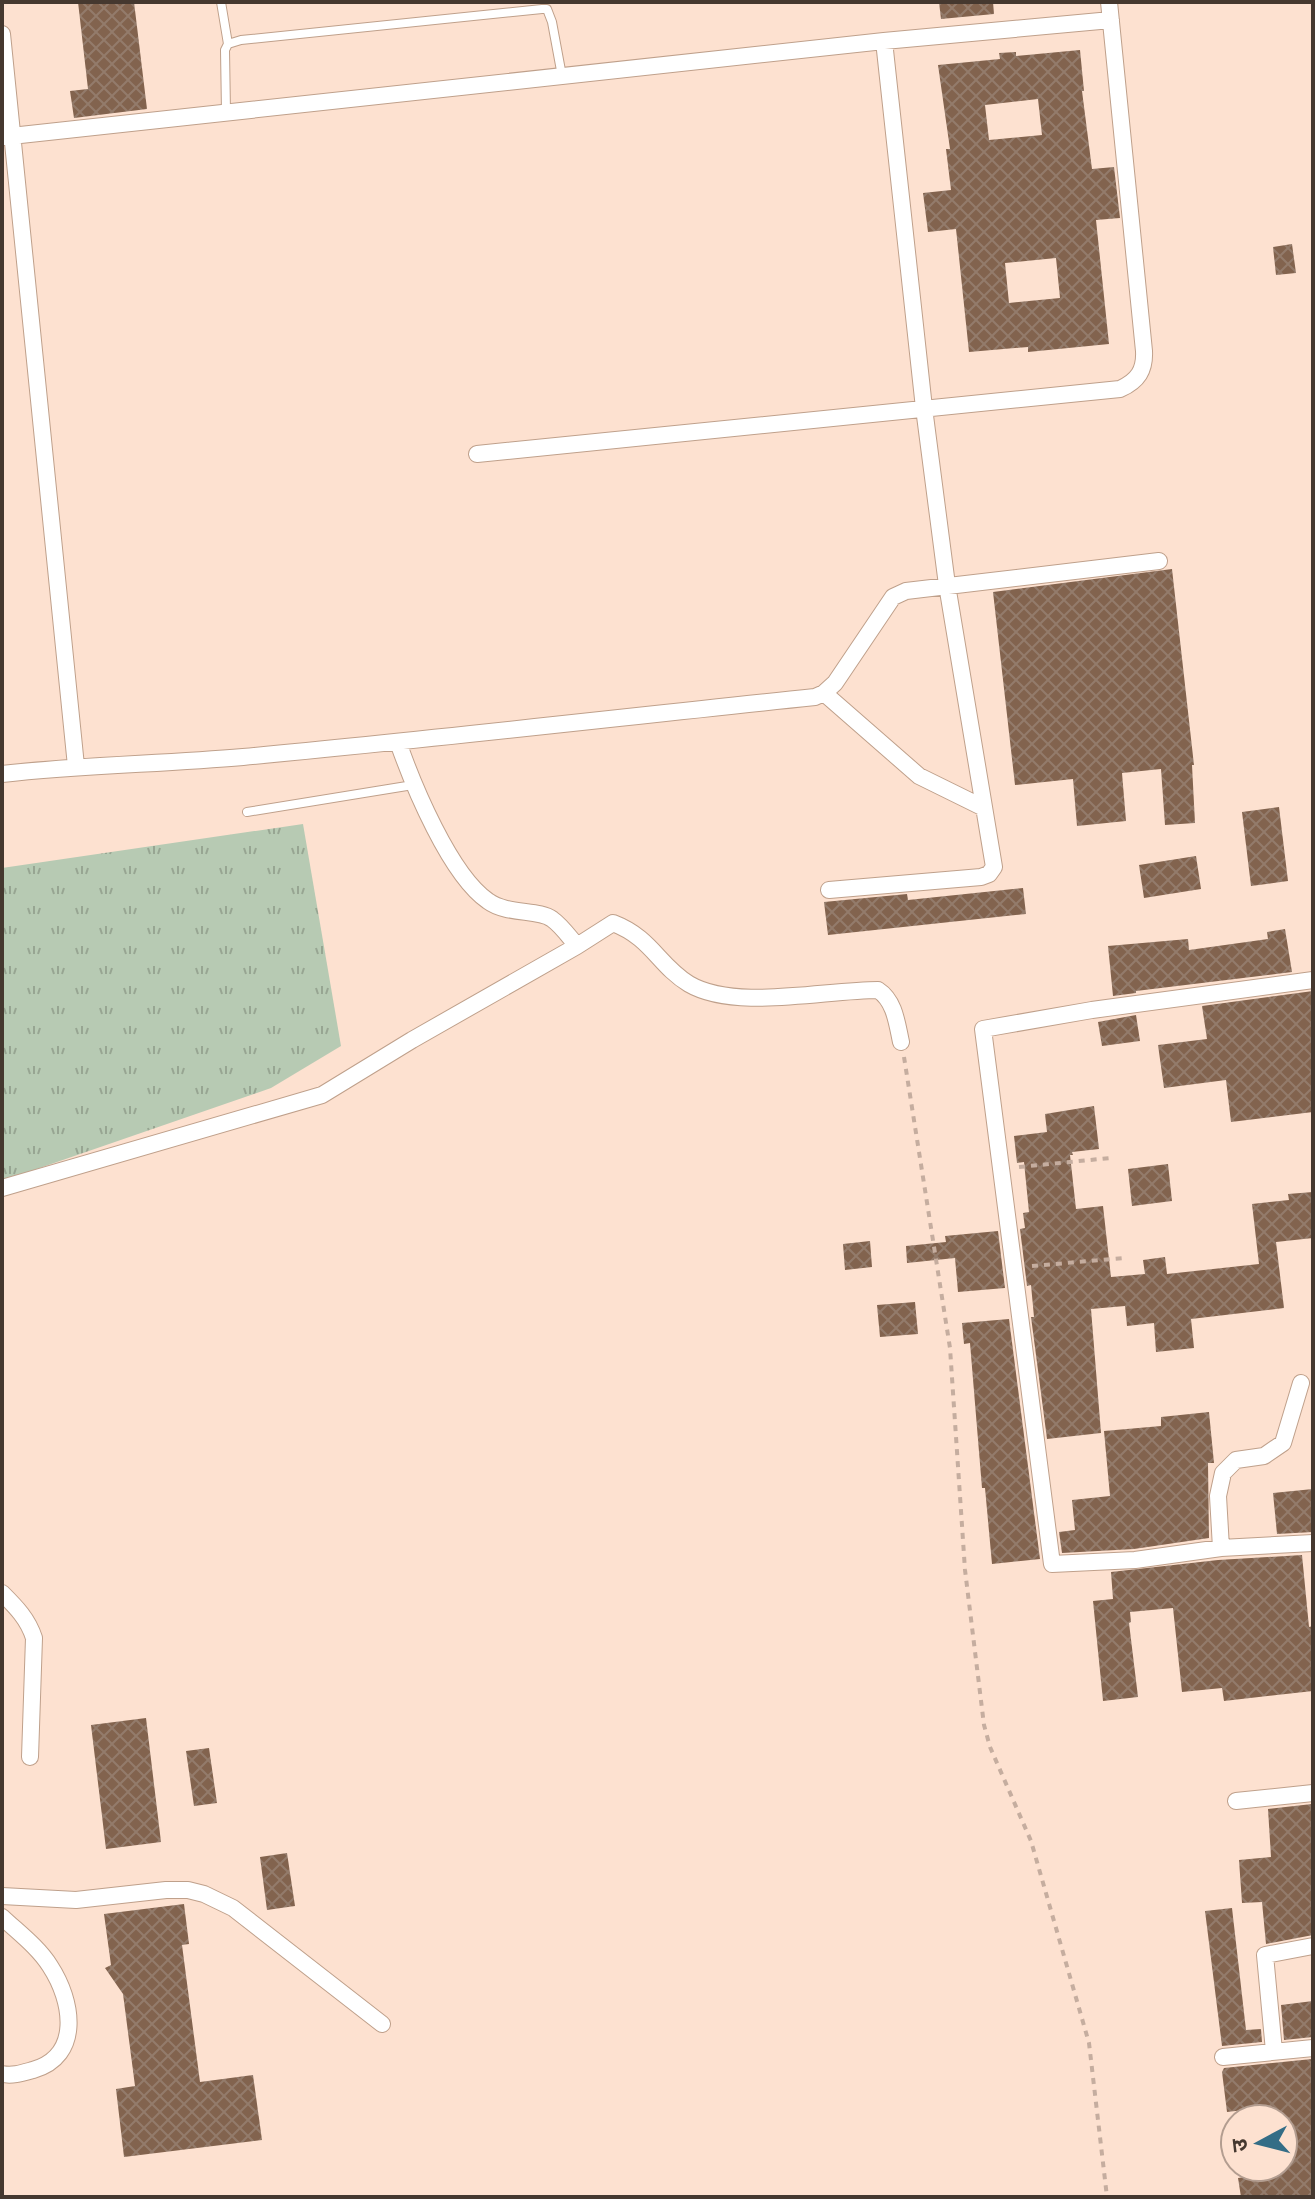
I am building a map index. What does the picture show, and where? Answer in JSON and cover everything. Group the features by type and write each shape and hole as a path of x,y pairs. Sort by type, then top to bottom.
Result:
{"street":[{"path":"477,454 1120,389 1131,384 1141,372 1144,351 1109,2"},
{"path":"8,136 884,41 1111,20"},
{"path":"2,34 8,136 76,766"},
{"path":"829,890 967,879 989,874 994,867 947,585 924,408 884,41"},
{"path":"2,774 76,766 221,759 815,697 835,683 893,597 917,589 1159,561"},
{"path":"824,693 919,776 984,808"},
{"path":"398,742 413,785 453,859 476,890 501,908 551,917 577,946"},
{"path":"2,1188 322,1095 613,923 635,933 689,984 725,996 748,998 878,990 893,1007 901,1042"},
{"path":"1313,980 1092,1010 983,1029 1052,1564 1135,1560 1221,1548 1313,1543"},
{"path":"1221,1548 1218,1496 1223,1473 1236,1460 1264,1456 1283,1443 1301,1383"},
{"path":"2,1593 29,1624 34,1638 30,1757"},
{"path":"1236,1801 1313,1793"},
{"path":"2,1896 76,1900 166,1890 204,1894 233,1908 382,2024"},
{"path":"2,1917 41,1953 65,1998 69,2020 68,2037 54,2060 24,2073 2,2074"},
{"path":"1274,2051 1265,1955 1313,1946"},
{"path":"1223,2057 1313,2048"}],"lane":[{"path":"221,2 228,44 223,62 226,112"},
{"path":"228,44 241,40 546,6 562,76"},
{"path":"247,812 413,785"}],"path":[{"path":"901,1042 950,1348 965,1570 981,1712 990,1747 1031,1841 1089,2043 1107,2197"},
{"path":"1001,1169 1110,1158"},
{"path":"1014,1267 1124,1258"}],"green space":[{"path":"303,824 341,1046 271,1088 2,1181 2,868"}],"building":[{"path":"78,2 134,2 147,109 74,118 70,91 88,89"},
{"path":"939,2 993,2 994,14 941,19"},
{"path":"1080,50 1092,169 1114,167 1120,218 1096,220 1109,344 1028,352 1028,347 969,352 956,229 928,232 923,193 951,190 946,149 950,149 938,65 1000,59 999,53 1016,52 1016,56","holes":["1038,99 1042,135 989,140 985,105","1056,258 1060,298 1009,303 1005,263"]},
{"path":"1292,244 1296,273 1276,275 1273,247"},
{"path":"1172,569 1194,765 1195,823 1165,825 1161,769 1122,773 1126,821 1077,826 1073,779 1015,785 993,592"},
{"path":"1279,807 1288,881 1251,886 1242,812"},
{"path":"1196,856 1201,889 1144,898 1139,865"},
{"path":"1023,888 1026,914 828,935 824,902 907,894 908,900"},
{"path":"1285,929 1292,972 1113,996 1108,946 1188,939 1189,950 1268,939 1267,932"},
{"path":"1313,991 1313,1112 1231,1122 1226,1080 1164,1088 1158,1045 1207,1039 1202,1006"},
{"path":"1136,1015 1140,1041 1102,1046 1098,1022"},
{"path":"1094,1106 1099,1149 1072,1152 1073,1155 1070,1155 1076,1209 1103,1206 1111,1277 1145,1274 1143,1260 1165,1257 1167,1274 1259,1264 1252,1204 1289,1200 1288,1194 1313,1192 1313,1238 1276,1242 1284,1308 1191,1319 1194,1348 1156,1352 1154,1323 1127,1326 1125,1306 1091,1309 1101,1433 1047,1439 1031,1317 1034,1317 1031,1285 1027,1286 1020,1229 1025,1228 1023,1213 1029,1212 1024,1162 1017,1163 1014,1136 1047,1132 1045,1114"},
{"path":"1168,1164 1172,1201 1132,1206 1128,1169"},
{"path":"998,1231 1005,1288 958,1292 955,1258 907,1263 906,1246 946,1242 945,1236"},
{"path":"870,1241 872,1267 845,1270 843,1244"},
{"path":"915,1302 918,1334 880,1337 877,1305"},
{"path":"1009,1319 1040,1559 992,1564 985,1488 982,1488 970,1343 964,1344 962,1323"},
{"path":"1209,1412 1214,1463 1208,1463 1209,1538 1134,1549 1062,1553 1059,1532 1075,1530 1072,1500 1110,1496 1104,1431 1161,1426 1161,1417"},
{"path":"1313,1489 1313,1532 1277,1534 1273,1493"},
{"path":"1302,1555 1309,1627 1313,1626 1313,1691 1224,1701 1222,1688 1182,1692 1173,1608 1130,1612 1138,1697 1103,1701 1093,1601 1113,1599 1111,1572 1218,1560"},
{"path":"146,1718 161,1842 106,1849 91,1725"},
{"path":"209,1748 217,1803 194,1806 186,1751"},
{"path":"1312,1804 1313,1935 1266,1944 1262,1902 1242,1903 1239,1860 1271,1857 1268,1809"},
{"path":"287,1853 295,1906 267,1910 260,1857"},
{"path":"184,1904 189,1944 182,1945 200,2082 253,2075 262,2140 124,2157 116,2089 135,2086 123,1994 105,1968 111,1965 104,1914"},
{"path":"1232,1908 1246,2030 1261,2029 1262,2042 1222,2046 1205,1911"},
{"path":"1313,2001 1313,2037 1284,2040 1281,2005"},
{"path":"1312,2059 1313,2197 1241,2197 1239,2183 1299,2183 1299,2103 1226,2103 1224,2068"}]}
